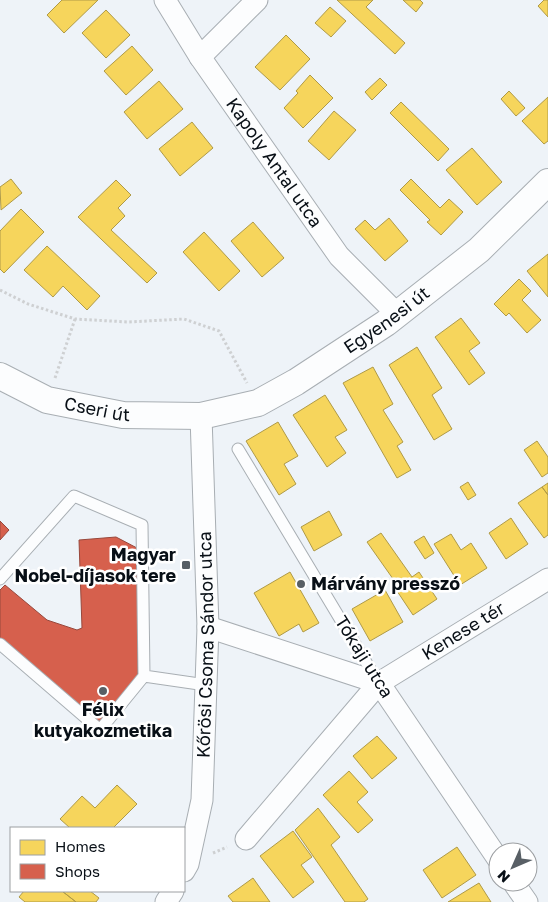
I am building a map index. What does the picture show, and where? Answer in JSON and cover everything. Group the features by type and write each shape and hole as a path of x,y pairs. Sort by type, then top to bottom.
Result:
{"street":[{"name":"Kapoly Antal utca","path":"166,0 200,57 340,256 397,314"},
{"path":"200,57 257,0"},
{"name":"Egyenesi út","path":"201,416 258,402 296,382 397,314 479,250 548,182"},
{"name":"Cseri út","path":"0,376 47,400 123,415 201,416"},
{"name":"Kőrösi Csoma Sándor utca","path":"186,868 202,800 208,627 201,416"},
{"name":"Kenese tér","path":"379,683 548,579"},
{"path":"208,627 379,683 246,839"},
{"name":"Tókaji utca","path":"379,683 488,844"}],"lane":[{"name":"Tókaji utca","path":"238,449 379,683"},
{"path":"0,579 74,496 142,526 144,676 100,730 0,644"},
{"path":"144,676 206,684"}],"path":[{"path":"0,290 28,304 75,319 128,322 184,319 219,332 258,402"},
{"path":"47,400 75,319"},
{"path":"186,868 246,839"}],"building: Homes":[{"path":"62,0 98,0 64,33 47,15"},
{"path":"337,0 373,0 366,7 405,43 395,54"},
{"path":"403,0 420,0 423,3 416,12"},
{"path":"544,0 548,0 548,17 538,6"},
{"path":"330,7 346,21 331,37 315,23"},
{"path":"106,10 130,35 106,58 82,33"},
{"path":"286,35 310,59 280,90 255,67"},
{"path":"132,46 153,70 126,95 104,71"},
{"path":"310,75 333,98 303,128 284,108 298,93 296,91"},
{"path":"380,78 387,85 372,100 365,92"},
{"path":"159,81 183,109 147,139 124,112"},
{"path":"509,91 525,108 516,116 501,99"},
{"path":"548,97 548,141 544,144 522,121"},
{"path":"401,102 449,149 438,161 390,113"},
{"path":"334,111 356,130 329,160 308,141"},
{"path":"192,122 213,148 180,176 159,149"},
{"path":"472,148 502,182 477,205 446,170"},
{"path":"11,179 22,193 1,210 0,187"},
{"path":"411,179 440,208 449,199 463,212 441,235 427,222 430,220 400,190"},
{"path":"116,180 131,195 118,208 125,216 111,230 157,273 147,283 78,217"},
{"path":"21,209 44,232 4,273 0,269 0,231"},
{"path":"389,218 408,241 385,261 355,229 365,220 375,230"},
{"path":"253,222 284,258 262,277 231,241"},
{"path":"204,232 240,271 219,291 183,252"},
{"path":"47,246 100,296 87,310 63,286 53,297 24,270"},
{"path":"548,254 548,297 527,271"},
{"path":"519,279 531,291 522,300 541,320 527,333 509,313 506,316 494,304"},
{"path":"461,318 480,343 469,351 485,373 469,385 435,337"},
{"path":"417,347 442,388 432,395 452,429 434,440 389,365"},
{"path":"373,367 393,404 383,410 403,442 397,446 411,470 397,478 343,383"},
{"path":"325,395 347,430 335,437 346,453 327,467 293,415"},
{"path":"278,422 298,456 284,464 296,484 279,495 246,441"},
{"path":"537,441 548,457 548,473 542,477 524,450"},
{"path":"468,482 476,495 468,500 460,487"},
{"path":"548,483 548,495 542,487"},
{"path":"542,487 548,495 548,535 544,538 518,503"},
{"path":"329,511 342,535 314,551 301,527"},
{"path":"511,518 528,544 506,559 489,533"},
{"path":"381,533 412,577 419,572 437,599 413,615 395,588 398,586 367,542"},
{"path":"451,534 461,550 471,543 487,568 460,585 434,544"},
{"path":"424,536 434,553 425,559 414,542"},
{"path":"290,572 319,623 303,632 299,624 279,636 254,593"},
{"path":"385,590 403,622 370,641 352,609"},
{"path":"377,736 397,758 372,779 353,756"},
{"path":"349,771 368,792 357,802 373,820 358,833 323,795"},
{"path":"117,785 137,804 114,827 69,827 60,819 82,796 95,808"},
{"path":"318,808 340,837 331,845 368,899 364,902 345,902 295,830"},
{"path":"293,831 312,857 301,865 314,882 293,898 260,856"},
{"path":"457,847 476,875 442,898 423,870"},
{"path":"253,878 270,902 233,902 228,896"},
{"path":"479,883 491,902 448,902"},
{"path":"23,892 63,892 76,902 25,902 19,897"},
{"path":"63,892 91,892 99,898 96,902 76,902"}],"building: Shops":[{"path":"0,521 9,530 0,540"},
{"path":"116,537 137,548 138,676 98,723 0,640 0,590 5,585 47,620 77,630 82,628 79,540"}],"place":[{"name":"Magyar Nobel-díjasok tere","path":"186,565"},
{"name":"Márvány presszó","path":"301,584"},
{"name":"Félix kutyakozmetika","path":"103,691"}]}
